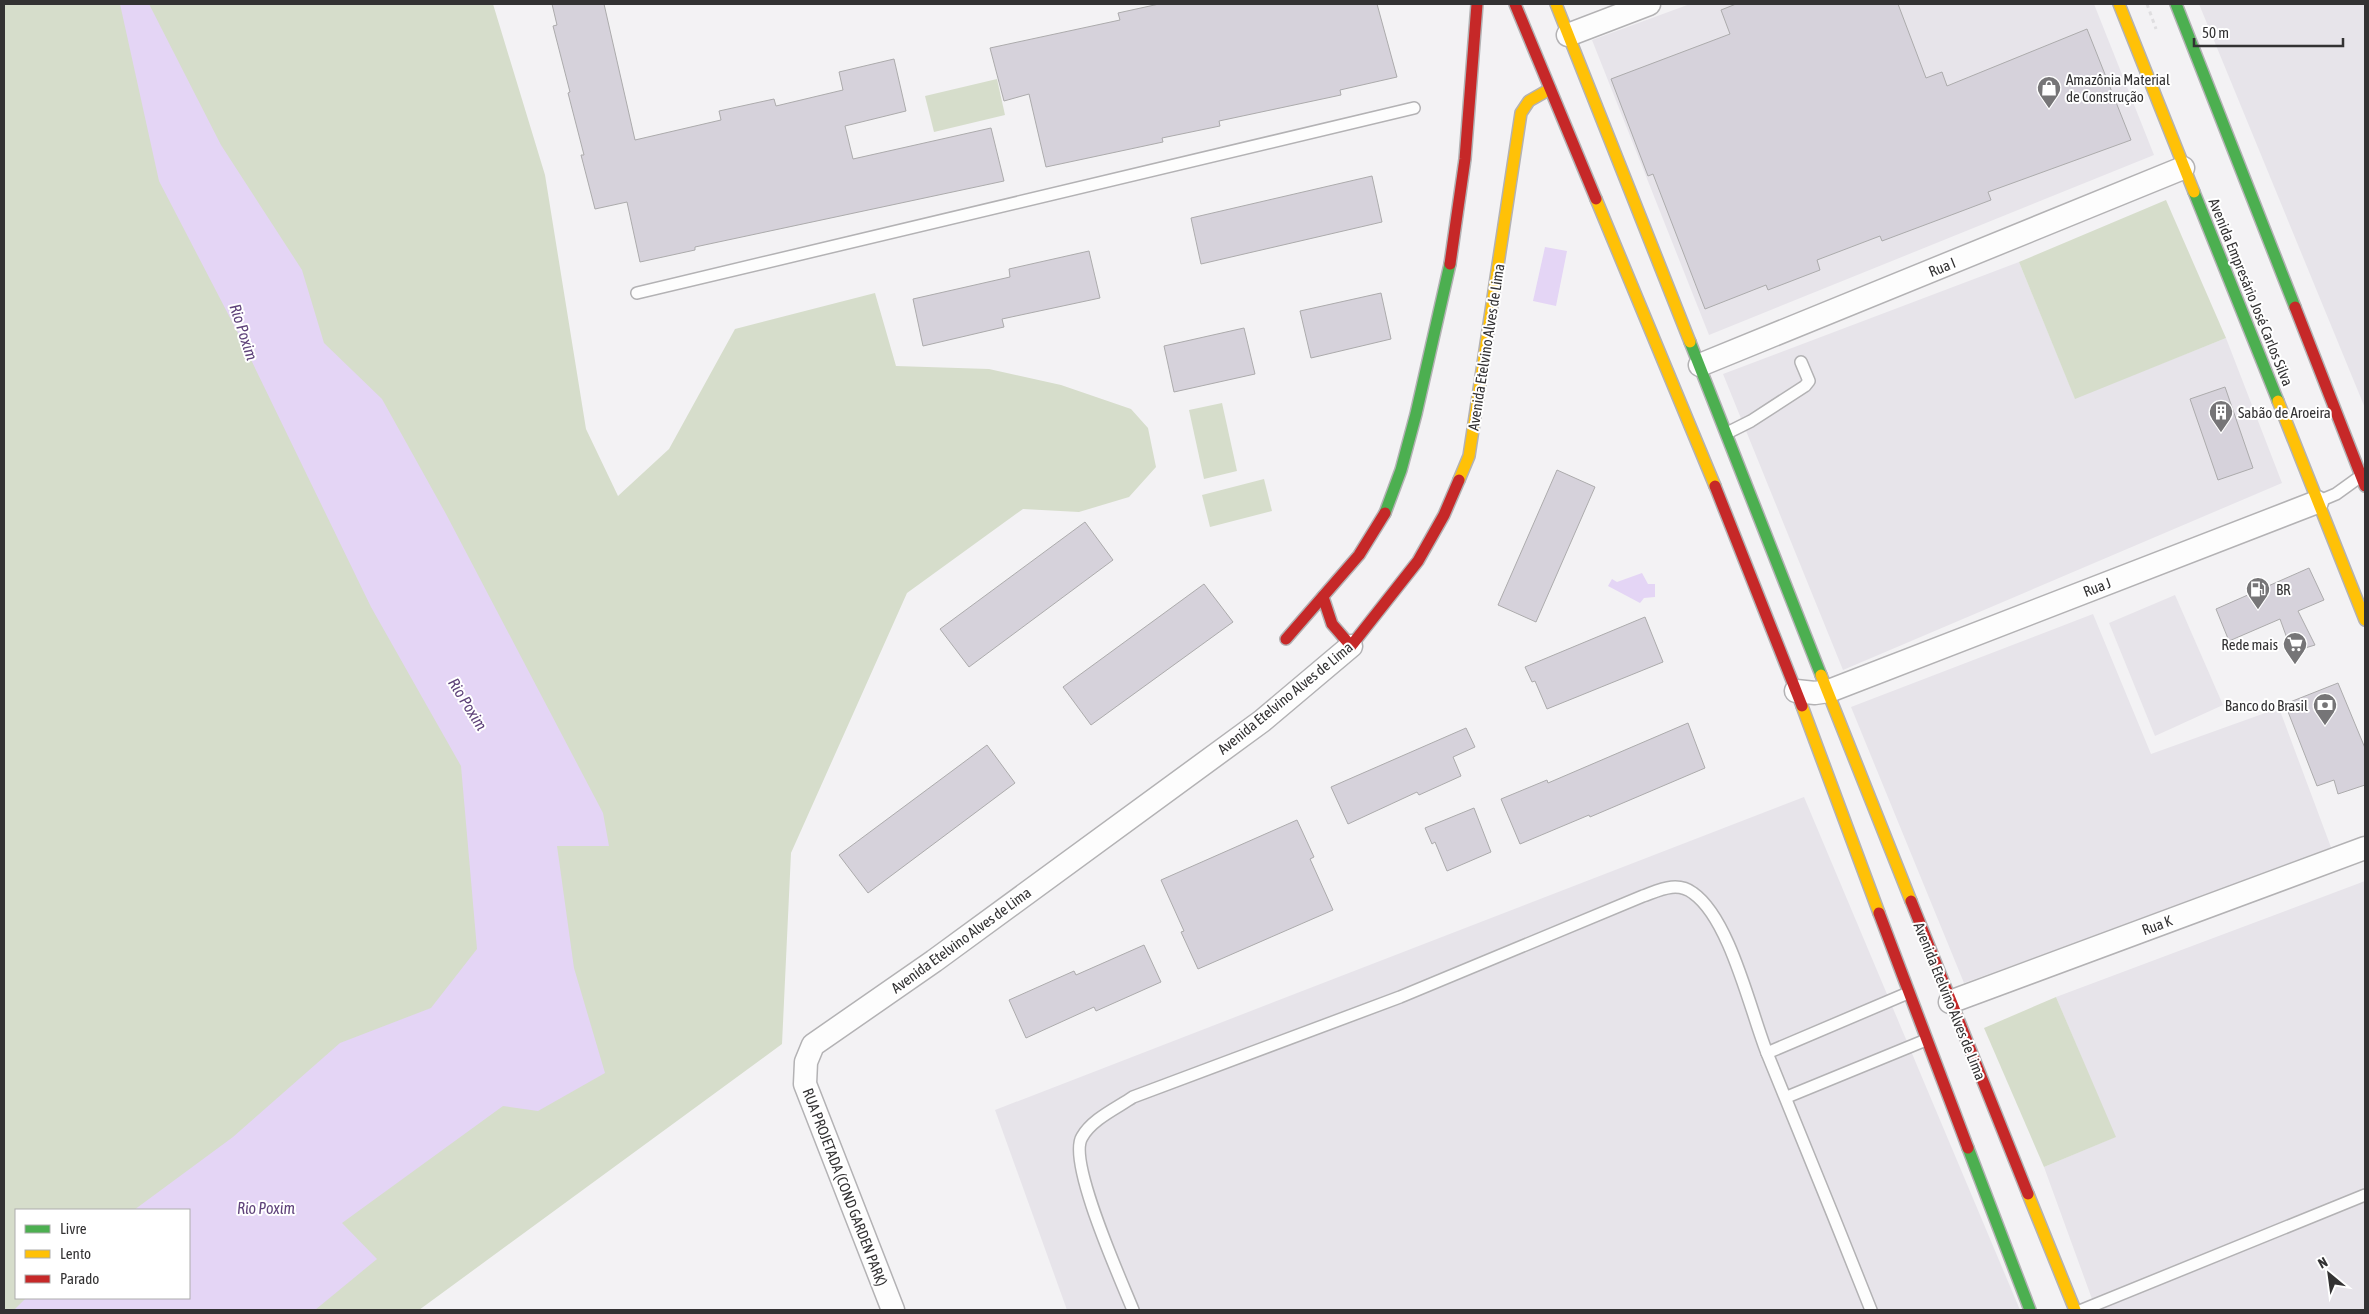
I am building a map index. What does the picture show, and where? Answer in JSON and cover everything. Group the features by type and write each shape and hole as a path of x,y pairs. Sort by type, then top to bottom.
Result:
{"main road":[{"path":"1286,639 1323,597 1378,525 1393,493 1434,348 1452,248 1473,94 1477,4"},
{"path":"1515,4 1704,460 1796,691 1908,993 2030,1310"},
{"name":"Avenida Etelvino Alves de Lima","path":"1556,4 1829,691 1950,1002 2075,1310"},
{"name":"Avenida Empresário José Carlos Silva","path":"2119,4 2184,168 2219,249 2365,620"},
{"path":"2176,4 2363,481"},
{"name":"Avenida Etelvino Alves de Lima","path":"1352,646 1418,561 1444,515 1469,456 1521,113 1525,104 1532,98 1550,90"},
{"path":"1323,597 1331,625 1340,637 1352,646"}],"street":[{"path":"1568,35 1649,4"},
{"name":"Rua I","path":"1700,365 2184,168"},
{"name":"Rua J","path":"1829,691 2318,502"},
{"name":"Avenida Etelvino Alves de Lima","path":"806,1062 813,1045 934,961 1262,721 1352,646"},
{"path":"1796,691 1815,693 1829,691"},
{"name":"Rua K","path":"1950,1002 2365,848"},
{"name":"RUA PROJETADA (COND GARDEN PARK)","path":"806,1062 805,1084 893,1310"}],"lane":[{"path":"637,293 1414,108"},
{"path":"1727,433 1751,421 1805,386 1809,381 1800,362"},
{"name":"Rua J","path":"2318,502 2363,481"},
{"path":"1133,1310 1084,1184 1078,1153 1081,1137 1100,1119 1133,1097 1400,997 1643,896 1666,888 1680,886 1692,892 1705,903 1728,942 1767,1053 1787,1097 1871,1310"},
{"path":"1767,1053 1908,993"},
{"path":"1787,1097 1926,1040"},
{"path":"2082,1310 2365,1196"}],"shaded area":[{"path":"1690,4 2094,4 2154,155 1709,335 1592,40"},
{"path":"2199,4 2365,4 2365,408"},
{"path":"2019,262 2075,398 2226,338 2282,483 1843,670 1723,374"},
{"path":"2175,595 2223,705 2155,736 2109,623"},
{"path":"2093,614 2151,754 2279,708 2332,850 1964,983 1851,707"},
{"path":"1804,797 2020,1310 1067,1310 995,1110"},
{"path":"2365,881 2365,1310 2096,1310 2044,1167 2115,1137 2056,997"}],"green space":[{"path":"4,4 493,4 545,175 586,429 618,496 669,449 735,329 875,293 896,366 989,369 1061,385 1131,409 1148,428 1156,467 1129,497 1079,512 1023,509 907,593 791,853 782,1044 419,1310 4,1310"},
{"path":"997,79 1005,115 934,132 925,96"},
{"path":"2166,200 2226,338 2075,399 2019,262"},
{"path":"1222,403 1237,471 1204,479 1189,410"},
{"path":"1264,479 1272,511 1210,527 1202,495"},
{"path":"2056,997 2116,1137 2044,1167 1984,1028"}],"water":[{"name":"Rio Poxim","path":"120,4 149,4 221,145 302,270 324,343 382,399 446,514 603,813 609,846 557,846 574,968 605,1073 538,1111 503,1106 342,1223 377,1259 315,1310 14,1310 25,1299 190,1299 190,1209 135,1209 233,1137 340,1043 431,1008 477,949 461,766 371,607 239,335 159,181"},
{"path":"1545,247 1567,251 1556,306 1533,301"},
{"path":"1642,573 1648,584 1655,584 1655,597 1644,598 1640,603 1608,586 1612,579 1617,582"}],"building":[{"path":"552,4 604,4 635,140 721,120 719,111 774,99 776,106 843,90 839,72 894,59 906,111 845,126 853,159 991,128 1004,181 695,247 695,250 640,262 627,202 595,209 581,155 584,155 568,93 570,92 553,26 557,25"},
{"path":"1159,4 1377,4 1397,77 1340,90 1341,95 1219,121 1220,126 1162,138 1163,142 1046,167 1029,94 1004,101 990,48 1120,20 1118,13"},
{"path":"1736,4 1898,4 1926,78 1942,72 1947,86 2087,29 2131,140 1988,192 1991,200 1882,241 1880,236 1817,260 1820,270 1768,290 1766,285 1705,309 1653,174 1648,176 1611,79 1730,34 1721,10"},
{"path":"1372,176 1382,222 1201,264 1191,218"},
{"path":"1089,251 1100,298 1002,319 1004,327 923,346 913,299 1010,277 1009,269"},
{"path":"1381,293 1391,339 1311,358 1300,311"},
{"path":"1244,328 1255,374 1174,392 1164,346"},
{"name":"Sabão de Aroeira","path":"2225,387 2253,468 2218,480 2190,399"},
{"path":"1557,470 1595,487 1536,622 1498,605"},
{"path":"1085,522 1113,560 969,667 940,629"},
{"name":"BR","path":"2309,568 2324,600 2298,611 2315,645 2292,652 2280,619 2229,641 2216,609"},
{"path":"1204,584 1233,622 1091,725 1063,687"},
{"path":"1645,617 1663,662 1547,709 1535,681 1532,682 1525,667"},
{"name":"Banco do Brasil","path":"2338,683 2365,748 2365,785 2338,794 2334,780 2317,786 2285,704"},
{"path":"1688,723 1705,768 1590,817 1589,815 1520,844 1501,799 1547,780 1548,783"},
{"path":"1466,728 1475,747 1453,757 1461,776 1419,795 1417,792 1348,824 1331,787"},
{"path":"987,745 1015,783 868,893 839,855"},
{"path":"1474,808 1491,852 1447,871 1435,842 1432,844 1425,828"},
{"path":"1297,820 1314,857 1310,859 1333,910 1198,969 1181,932 1184,931 1161,880"},
{"path":"1144,945 1161,982 1096,1011 1094,1007 1026,1038 1009,1000 1074,971 1076,975"}],"traffic: fast":[{"path":"2176,4 2295,307"},
{"path":"2194,192 2278,401"},
{"path":"1385,513 1401,470 1416,414 1450,264"},
{"path":"1690,342 1821,675"},
{"path":"1968,1148 2030,1310"}],"traffic: slow":[{"path":"1556,4 1690,342"},
{"path":"2119,4 2194,192"},
{"path":"1459,480 1469,456 1521,113 1529,101 1550,89"},
{"path":"1596,199 1715,486"},
{"path":"2278,401 2365,620"},
{"path":"1821,675 1911,901"},
{"path":"1802,706 1879,913"},
{"path":"2028,1194 2075,1310"}],"traffic: jam":[{"path":"1450,264 1465,159 1477,4"},
{"path":"1515,4 1596,199"},
{"path":"2295,307 2365,486"},
{"path":"1323,597 1332,624 1351,646 1418,561 1444,515 1459,480"},
{"path":"1715,486 1802,706"},
{"path":"1286,639 1359,555 1385,513"},
{"path":"1911,901 2028,1194"},
{"path":"1879,913 1968,1148"}],"place":[{"name":"Amazônia Material de Construção","path":"2049,109"},
{"name":"Sabão de Aroeira","path":"2221,433"},
{"name":"BR","path":"2258,610"},
{"name":"Rede mais","path":"2295,665"},
{"name":"Banco do Brasil","path":"2325,726"}]}
